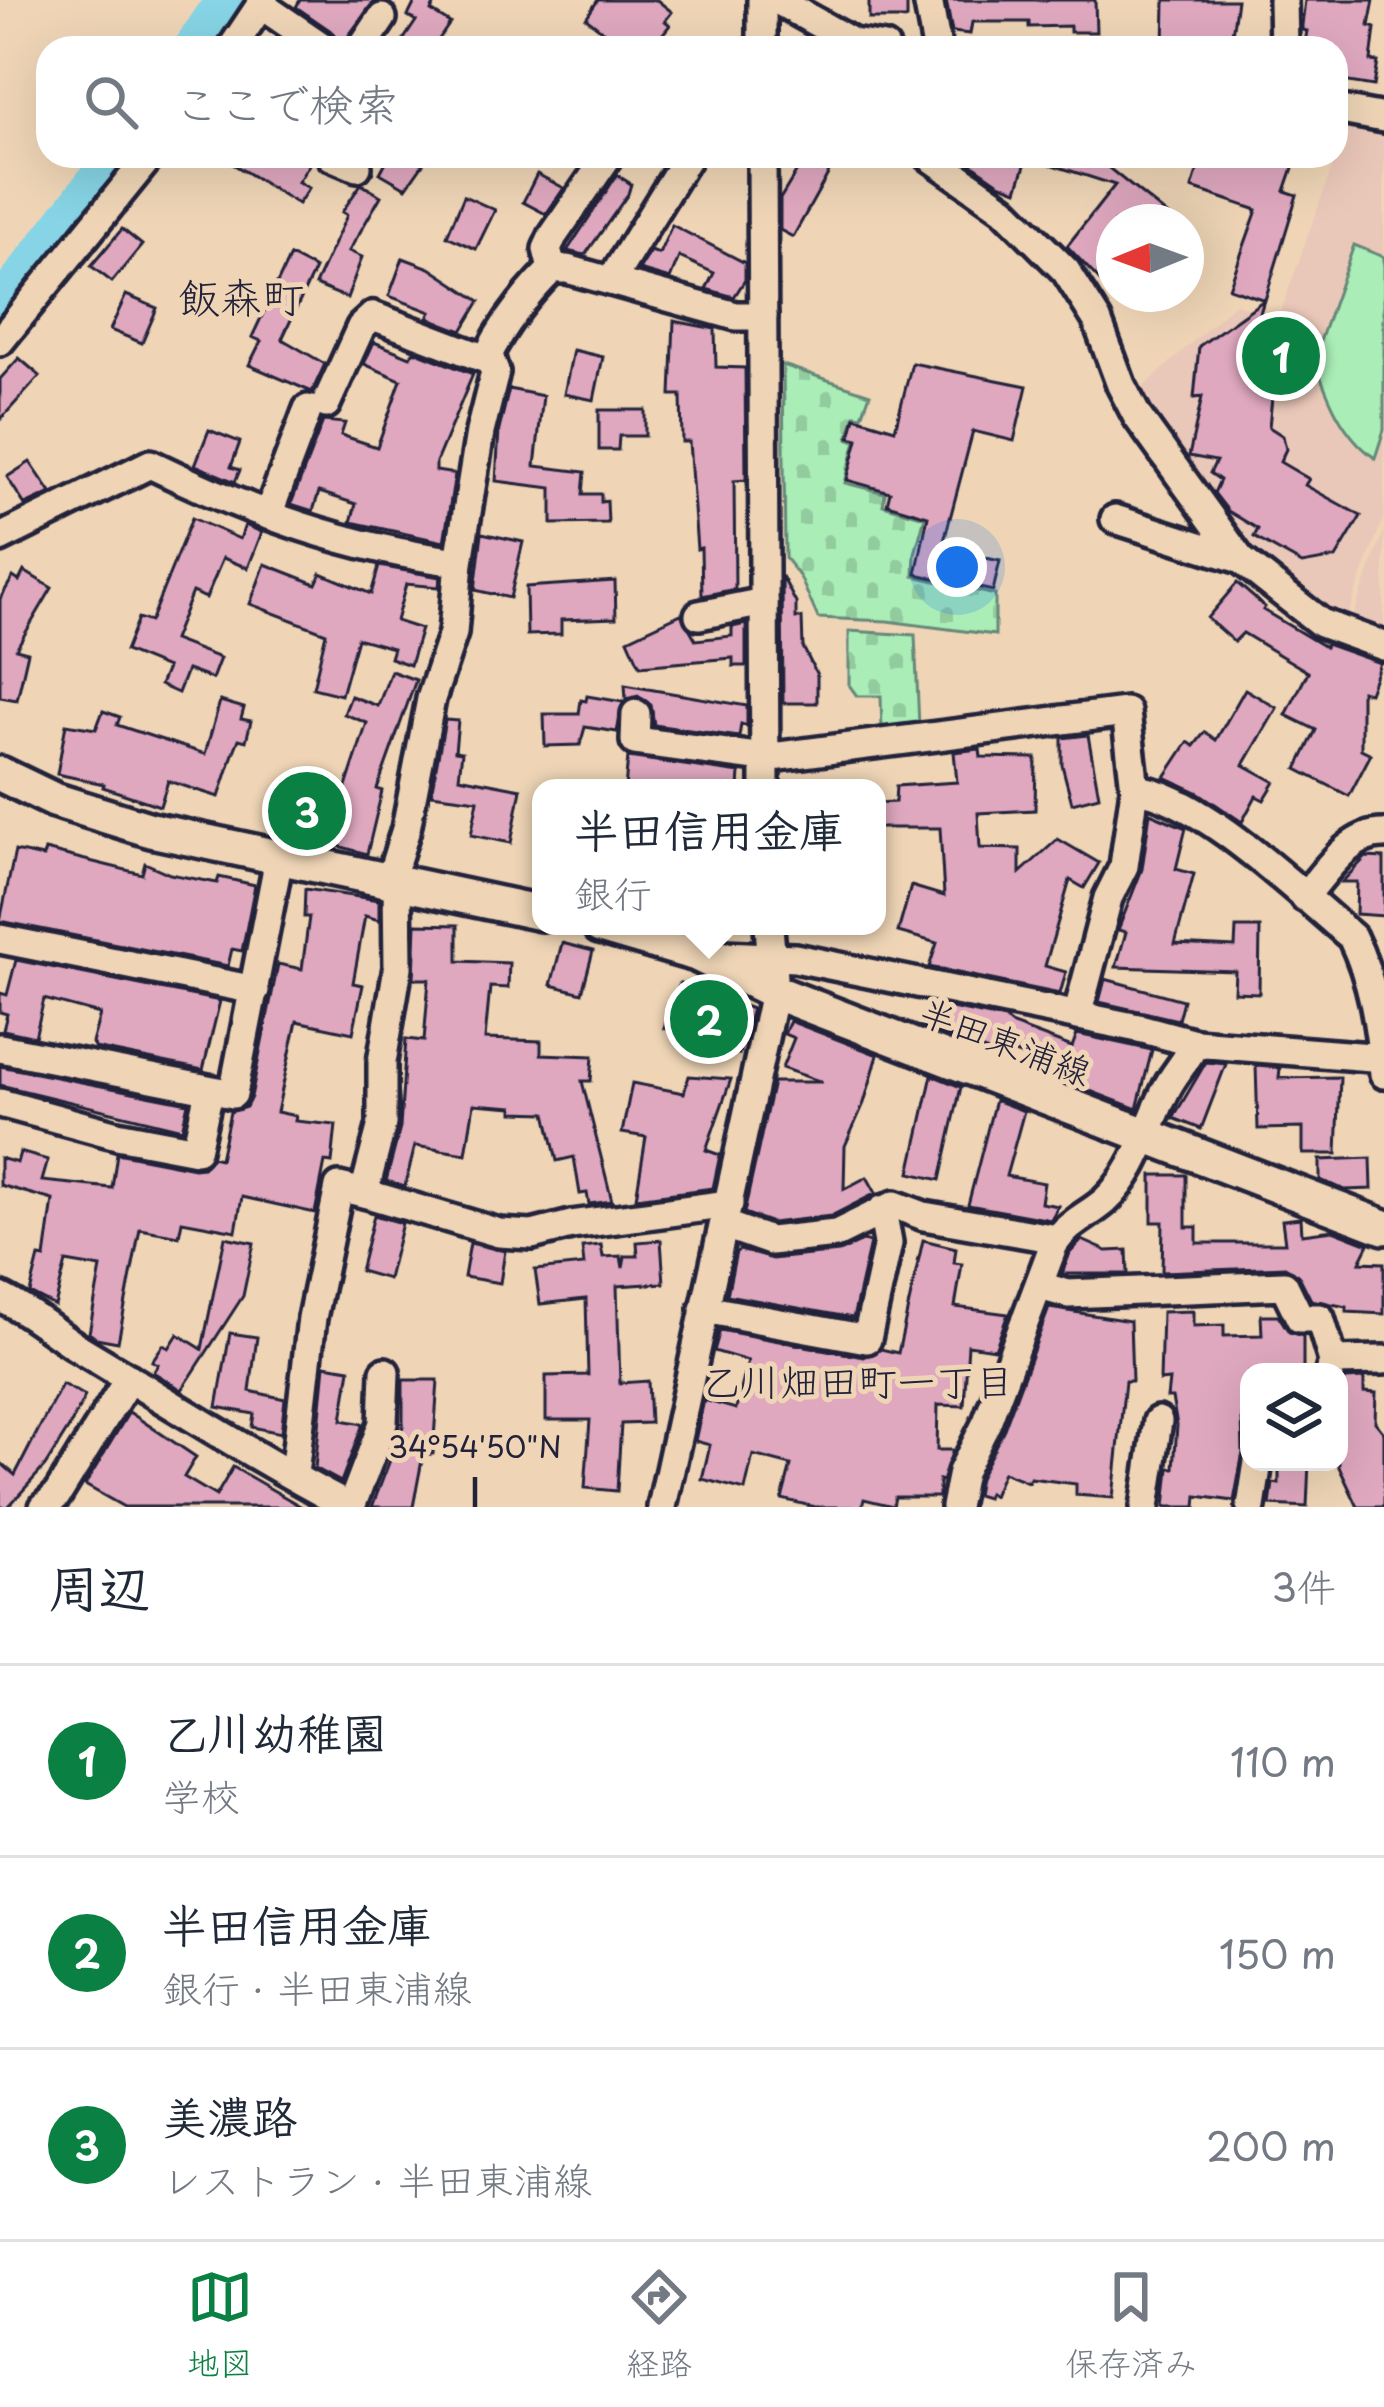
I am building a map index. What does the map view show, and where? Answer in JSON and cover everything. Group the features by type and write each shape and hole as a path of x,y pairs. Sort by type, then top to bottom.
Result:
{"main road":[{"path":"0,773 102,817 532,912"},
{"name":"半田東浦線","path":"631,935 696,954 773,992 1384,1227"}],"street":[{"path":"761,0 762,36"},
{"path":"777,0 841,36"},
{"path":"928,0 935,36"},
{"path":"1283,0 1284,36"},
{"path":"240,36 262,2 308,36"},
{"path":"370,36 382,18"},
{"path":"1348,111 1384,118"},
{"path":"0,341 140,168"},
{"path":"553,269 548,249 553,236 600,168"},
{"path":"611,280 681,168"},
{"path":"762,168 765,779"},
{"path":"946,168 1004,209 1066,271 1097,320 1120,386 1137,416 1240,559 1321,623 1384,646"},
{"path":"553,269 611,280 736,316 763,316"},
{"path":"364,1193 382,1124 382,1062 398,967 393,881 431,699 453,633 480,431 495,372 488,355 511,316 553,269"},
{"path":"268,515 317,406 361,327 373,316 491,361"},
{"path":"0,538 150,464 253,512 406,556 460,562"},
{"path":"1114,519 1240,559"},
{"path":"699,615 764,602"},
{"path":"636,714 635,741 764,758 1126,712 1135,789 1124,866 1108,898 1077,1016"},
{"path":"1135,789 1153,791 1211,822 1352,937 1376,1005 1384,1074"},
{"path":"1304,897 1353,844 1372,834 1384,834"},
{"path":"0,1048 233,1094 279,858"},
{"path":"662,1507 773,992 769,935"},
{"path":"0,939 255,990"},
{"path":"696,954 770,956 1195,1043 1383,1058"},
{"path":"956,1507 962,1472 988,1422 1057,1239 1066,1227 1105,1200 1131,1168 1166,1088 1186,1064 1195,1043"},
{"path":"0,1103 117,1135 196,1150 209,1090"},
{"path":"294,1474 312,1318 339,1187 499,1233 532,1235 571,1225 727,1215 770,1241 836,1234 896,1205 924,1216 1057,1239"},
{"path":"704,1309 867,1340 888,1243 882,1210"},
{"path":"1040,1286 1069,1294 1284,1285 1300,1318 1320,1318 1331,1363"},
{"path":"0,1297 294,1474 335,1504 383,1423 385,1372"},
{"path":"1348,1365 1384,1360"},
{"path":"59,1503 129,1378"},
{"path":"1144,1507 1158,1421"},
{"path":"1251,1507 1257,1471"}],"shaded area":[{"path":"1348,129 1384,135 1384,516 1346,620 1329,614 1242,543 1204,499 1138,392 1235,303 1278,319 1332,168 1348,168"},
{"path":"1384,531 1384,632 1351,621"}],"green space":[{"path":"1354,245 1384,257 1384,430 1375,458 1344,426 1314,358"},
{"path":"783,365 870,394 862,416 855,415 848,438 856,441 845,483 885,493 883,505 925,517 914,576 995,595 995,635 887,621 818,618 800,577 785,558"},
{"path":"849,631 915,635 919,726 882,732 881,696 857,696 849,685"}],"building":[{"path":"300,0 375,0 348,36 336,36 296,7"},
{"path":"416,0 437,0 431,11 450,23 441,36 406,36 416,21 408,16"},
{"path":"598,0 657,0 672,12 661,36 609,36 586,18"},
{"path":"869,0 907,0 907,19 869,19"},
{"path":"946,0 1095,0 1096,32 1070,32 1070,26 1029,27 1029,22 972,22 970,34 952,32"},
{"path":"1165,0 1237,0 1232,36 1164,36"},
{"path":"1305,0 1374,0 1369,26 1375,28 1371,61 1378,62 1374,86 1348,82 1348,36 1306,36 1302,30"},
{"path":"240,168 307,168 298,182 309,188 298,204"},
{"path":"383,168 420,168 406,188 380,173"},
{"path":"799,168 831,168 793,237 780,230 780,199"},
{"path":"977,168 1024,168 1017,190"},
{"path":"1062,168 1109,168 1154,204 1100,204 1115,185"},
{"path":"1198,168 1293,168 1285,191 1297,195 1265,300 1229,288 1257,210 1192,188"},
{"path":"537,174 564,188 546,214 523,202"},
{"path":"617,175 631,184 628,194 585,255 567,251"},
{"path":"361,184 381,196 349,251 362,257 347,298 315,285 347,215 342,212"},
{"path":"464,196 495,210 476,249 447,236"},
{"path":"1096,209 1096,277 1067,246"},
{"path":"672,225 745,263 745,280 734,297 706,289 714,273 679,257 670,279 639,270 651,251 659,254"},
{"path":"122,229 142,245 112,282 91,266"},
{"path":"290,256 315,269 282,339 325,364 312,392 249,365 261,341 252,337"},
{"path":"403,258 430,268 480,301 462,331 428,318 431,312 389,296"},
{"path":"126,295 157,308 142,343 110,330"},
{"path":"1264,300 1257,323 1269,323 1262,387 1273,388 1269,427 1283,436 1286,449 1280,462 1309,479 1305,485 1361,516 1336,558 1302,564 1254,537 1258,529 1228,511 1214,493 1220,480 1210,473 1216,461 1189,456 1202,397 1194,398 1199,346"},
{"path":"674,321 715,329 716,367 745,368 746,480 734,481 735,589 702,596 689,442 682,442 681,395 671,395"},
{"path":"374,342 410,357 414,351 473,374 436,462 436,471 455,474 444,542 351,522 356,504 319,492 313,511 291,504 323,421 345,423 341,435 377,447 401,380 364,364"},
{"path":"573,350 603,357 594,400 564,394"},
{"path":"19,358 40,376 0,420 0,379"},
{"path":"912,363 1027,386 1014,441 973,431 944,541 969,546 967,554 1000,561 993,591 916,574 928,516 887,504 890,492 847,480 858,439 850,437 855,417 895,429"},
{"path":"509,389 543,396 535,466 585,472 583,494 601,494 601,502 607,501 608,523 552,524 552,488 496,481 499,430"},
{"path":"599,410 645,410 645,436 619,436 618,450 599,450"},
{"path":"209,430 240,442 231,467 240,470 235,482 195,465"},
{"path":"30,462 51,493 25,505 7,477"},
{"path":"192,518 240,539 245,525 262,532 248,568 223,558 206,598 192,592 173,640 220,658 212,679 187,670 178,693 160,685 167,668 125,651 138,618 150,622"},
{"path":"482,533 523,542 510,598 475,590"},
{"path":"265,564 316,584 321,573 371,594 379,566 440,577 439,587 406,584 396,621 421,629 410,665 390,658 393,648 357,638 341,695 313,688 326,633 250,604"},
{"path":"24,571 52,588 16,649 28,652 17,700 0,697 0,599 13,577 19,581"},
{"path":"782,576 796,603 796,618 802,618 803,647 817,675 817,703 783,703"},
{"path":"615,581 616,618 561,620 561,634 527,635 526,587"},
{"path":"1237,583 1263,610 1325,647 1380,663 1369,693 1361,691 1361,749 1371,754 1349,796 1297,769 1316,730 1286,715 1308,672 1243,633 1234,642 1207,618"},
{"path":"681,614 696,640 732,636 732,627 746,624 746,666 733,666 733,658 640,666 628,639"},
{"path":"391,671 416,680 377,789 382,791 367,854 277,829 288,782 343,796 367,723 344,714 351,696 378,706"},
{"path":"625,685 747,706 747,726 741,724 739,737 654,725 651,705 638,696 626,699"},
{"path":"1245,689 1277,708 1244,765 1275,782 1264,800 1256,796 1242,822 1165,777 1188,742 1194,746 1205,732 1216,740"},
{"path":"587,696 623,702 617,732 585,727 580,745 545,746 544,714 579,714 581,700 586,701"},
{"path":"220,701 244,708 241,719 251,721 246,741 239,739 219,797 168,781 160,806 104,784 57,774 66,724 96,729 103,711 120,717 117,725 205,754"},
{"path":"445,720 458,721 459,777 521,789 511,843 471,835 478,800 431,794"},
{"path":"1088,735 1099,796 1072,803 1062,765 1062,738"},
{"path":"980,749 981,757 1036,758 1035,810 978,813 980,848 1020,849 1020,873 1058,839 1099,863 1084,888 1070,880 1045,966 1066,972 1060,994 929,967 937,943 898,932 911,886 944,896 940,828 886,828 886,802 895,802 896,786 957,782 954,752"},
{"path":"628,757 740,773 740,779 626,779"},
{"path":"1150,813 1186,828 1176,869 1194,874 1175,944 1235,947 1236,928 1260,928 1259,993 1234,992 1235,971 1116,967 1126,932 1118,930 1142,869"},
{"path":"45,850 142,874 145,863 170,874 255,885 242,951 232,949 228,966 0,921 15,851 43,857"},
{"path":"1366,857 1384,858 1384,916 1356,914 1357,882 1342,882"},
{"path":"305,889 379,900 379,920 365,916 353,983 363,985 353,1033 297,1021 277,1112 296,1116 295,1121 336,1125 332,1163 325,1162 315,1213 242,1197 236,1231 182,1221 179,1236 140,1229 118,1342 96,1338 89,1333 101,1268 66,1262 55,1306 30,1293 39,1257 45,1258 53,1200 0,1185 0,1158 17,1163 20,1152 48,1160 42,1181 112,1188 117,1153 194,1168 203,1167 212,1157 220,1159 230,1112 246,1107 251,1097 278,964 302,969 309,917 304,917"},
{"path":"416,924 458,925 458,961 509,963 508,988 490,987 485,1039 541,1041 541,1054 593,1056 591,1081 582,1081 612,1201 589,1204 587,1193 580,1194 574,1157 557,1161 546,1113 513,1112 513,1107 474,1104 466,1154 415,1146 405,1186 386,1181 400,1128 406,1039 424,1041 429,979 414,979"},
{"path":"562,943 593,951 582,993 551,985"},
{"path":"16,960 220,1001 203,1070 95,1048 92,1043 100,1014 44,999 35,1037 3,1030 7,1014 0,1012 0,993 7,995"},
{"path":"1105,979 1183,1000 1178,1020 1099,1002"},
{"path":"680,983 752,1009 739,1054 664,1028"},
{"path":"932,1004 1005,1019 1072,1047 1077,1034 1152,1050 1137,1109 1069,1083 1072,1073 1000,1048 998,1056 924,1027"},
{"path":"790,1021 878,1055 845,1146 844,1189 867,1177 876,1193 831,1216 772,1223 744,1213 773,1082 822,1082 782,1068 794,1038 784,1034"},
{"path":"1206,1062 1226,1064 1201,1129 1173,1118"},
{"path":"0,1066 188,1103 182,1129 0,1085"},
{"path":"1256,1066 1280,1068 1279,1078 1340,1077 1337,1154 1303,1154 1303,1128 1258,1129"},
{"path":"932,1075 961,1087 940,1180 910,1173"},
{"path":"689,1076 731,1079 706,1150 720,1155 713,1188 636,1198 646,1137 622,1133 632,1083 684,1093"},
{"path":"995,1100 1024,1111 1006,1176 1044,1183 1041,1203 1058,1206 1051,1220 968,1205"},
{"path":"1371,1158 1372,1189 1345,1190 1320,1180 1320,1160"},
{"path":"1152,1175 1186,1175 1186,1227 1197,1227 1197,1243 1285,1243 1282,1220 1301,1218 1302,1234 1333,1230 1369,1244 1360,1262 1384,1263 1384,1314 1347,1312 1347,1307 1311,1300 1299,1276 1285,1267 1162,1272 1163,1222 1152,1222"},
{"path":"374,1215 402,1223 388,1279 360,1271"},
{"path":"225,1237 254,1243 243,1296 182,1390 153,1372 158,1364 152,1361 178,1334 202,1349"},
{"path":"661,1240 664,1283 617,1286 620,1383 648,1381 650,1423 621,1424 617,1491 585,1488 590,1420 546,1420 546,1376 588,1375 586,1299 540,1304 535,1270 584,1265 582,1247 601,1245 603,1257 621,1256 623,1268 625,1256 638,1256 637,1242"},
{"path":"923,1240 956,1248 954,1263 962,1264 955,1307 1008,1314 995,1349 968,1345 964,1406 938,1405 937,1450 953,1450 939,1480 939,1497 895,1497 893,1506 864,1499 862,1507 815,1507 782,1499 791,1465 753,1455 745,1490 702,1479 710,1445 695,1441 704,1400 736,1409 748,1361 714,1351 720,1330 864,1357 881,1349 898,1353"},
{"path":"1082,1240 1107,1251 1127,1250 1128,1274 1062,1274 1070,1253"},
{"path":"863,1241 870,1243 853,1318 727,1295 740,1250 772,1259 839,1252"},
{"path":"470,1243 505,1251 500,1283 464,1277"},
{"path":"1049,1308 1130,1321 1132,1381 1125,1381 1113,1498 1076,1495 1076,1484 1030,1478 1028,1482 1003,1472 993,1496 976,1495 979,1478 1004,1429"},
{"path":"1193,1311 1193,1326 1224,1325 1224,1336 1262,1335 1261,1315 1278,1315 1289,1332 1303,1336 1303,1363 1240,1363 1240,1469 1234,1501 1197,1496 1196,1507 1165,1507 1177,1425 1172,1398 1167,1398 1169,1380 1160,1381 1162,1312"},
{"path":"230,1333 257,1337 250,1391 285,1399 281,1433 252,1427 254,1414 217,1407"},
{"path":"325,1365 350,1369 342,1420 363,1424 341,1482 315,1468"},
{"path":"1364,1378 1364,1392 1376,1393 1375,1422 1384,1433 1384,1507 1358,1507 1341,1471 1348,1471 1348,1379"},
{"path":"403,1380 438,1380 433,1454 423,1455 413,1507 372,1507 403,1426"},
{"path":"62,1384 85,1396 70,1426 45,1466 8,1507 0,1507 0,1462 15,1475"},
{"path":"129,1412 196,1457 184,1477 216,1496 233,1467 302,1507 124,1507 85,1485"},
{"path":"1279,1471 1309,1471 1307,1507 1270,1505 1273,1483 1279,1484"}],"waterway":[{"path":"203,36 227,0"},
{"path":"0,309 108,168"}],"place":[{"name":"乙川幼稚園","path":"1281,356"},
{"name":"美濃路","path":"307,811"},
{"name":"半田信用金庫","path":"709,1019"}],"district":[{"name":"飯森町","path":"241,295"},
{"name":"乙川畑田町一丁目","path":"858,1379"}]}
